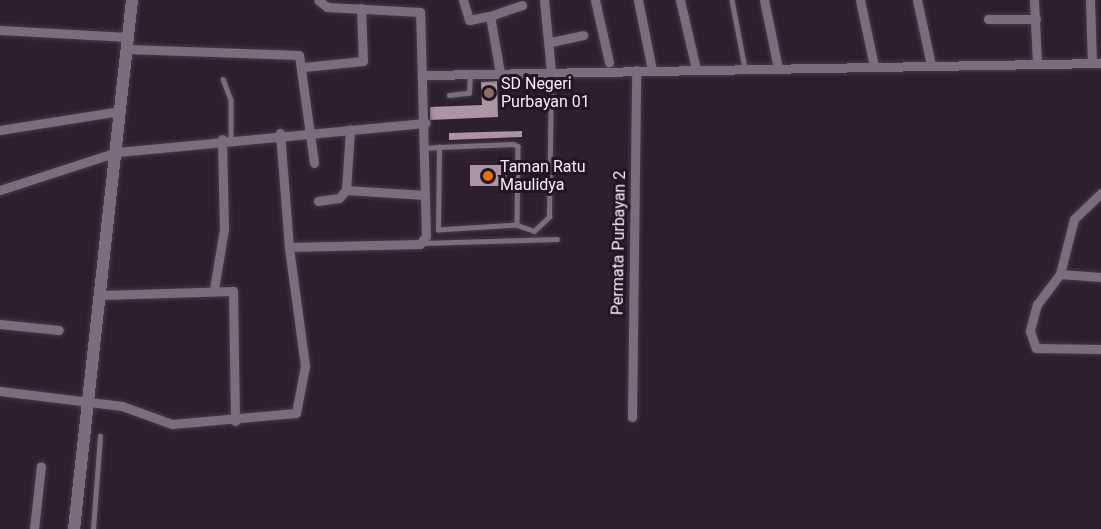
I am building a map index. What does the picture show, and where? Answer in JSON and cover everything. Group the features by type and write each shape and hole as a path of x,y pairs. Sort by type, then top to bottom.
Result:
{"street":[{"path":"74,529 88,418 132,0"},
{"path":"289,247 422,243 425,195 426,75 419,10 327,8 318,0"},
{"path":"463,0 469,20 490,16 522,5"},
{"path":"544,0 551,42 551,72"},
{"path":"596,0 609,62"},
{"path":"638,0 652,70"},
{"path":"680,0 696,69"},
{"path":"764,0 778,68"},
{"path":"860,0 874,66"},
{"path":"917,0 931,65"},
{"path":"1034,0 1037,63"},
{"path":"426,75 1097,63 1090,0"},
{"path":"304,67 363,61 361,8"},
{"path":"490,16 500,74"},
{"path":"988,19 1036,19"},
{"path":"0,30 128,43 290,53 301,57 312,132 314,164"},
{"path":"551,42 583,35"},
{"name":"Permata Purbayan 2","path":"632,417 636,70"},
{"path":"0,130 120,111"},
{"path":"0,190 117,152 280,133 426,123"},
{"path":"318,201 339,198 346,190 350,129"},
{"path":"0,391 89,401 162,423 290,417 302,396 305,366 289,247 280,133"},
{"path":"214,289 224,229 226,139"},
{"path":"346,190 425,195"},
{"path":"1101,193 1074,219 1060,274 1031,314 1033,346 1101,349"},
{"path":"1060,274 1101,277"},
{"path":"101,295 214,289 234,293 235,421"},
{"path":"0,324 59,330"},
{"path":"34,529 41,466"}],"lane":[{"path":"732,0 745,68"},
{"path":"439,147 437,227 462,232 517,225 534,231 549,218 551,72"},
{"path":"449,95 469,93 470,74"},
{"path":"223,79 231,100 226,139"},
{"path":"425,148 518,146 517,225"},
{"path":"462,232 462,245"},
{"path":"422,243 462,245 557,240"},
{"path":"93,529 100,436"}],"building":[{"name":"SD Negeri Purbayan 01","path":"497,81 498,117 430,120 430,107 482,105 481,82"},
{"path":"522,131 522,137 449,140 449,133"},
{"name":"Taman Ratu Maulidya","path":"470,165 507,165 506,186 470,186"}],"place":[{"name":"SD Negeri Purbayan 01","path":"489,93"},
{"name":"Taman Ratu Maulidya","path":"488,176"}]}
